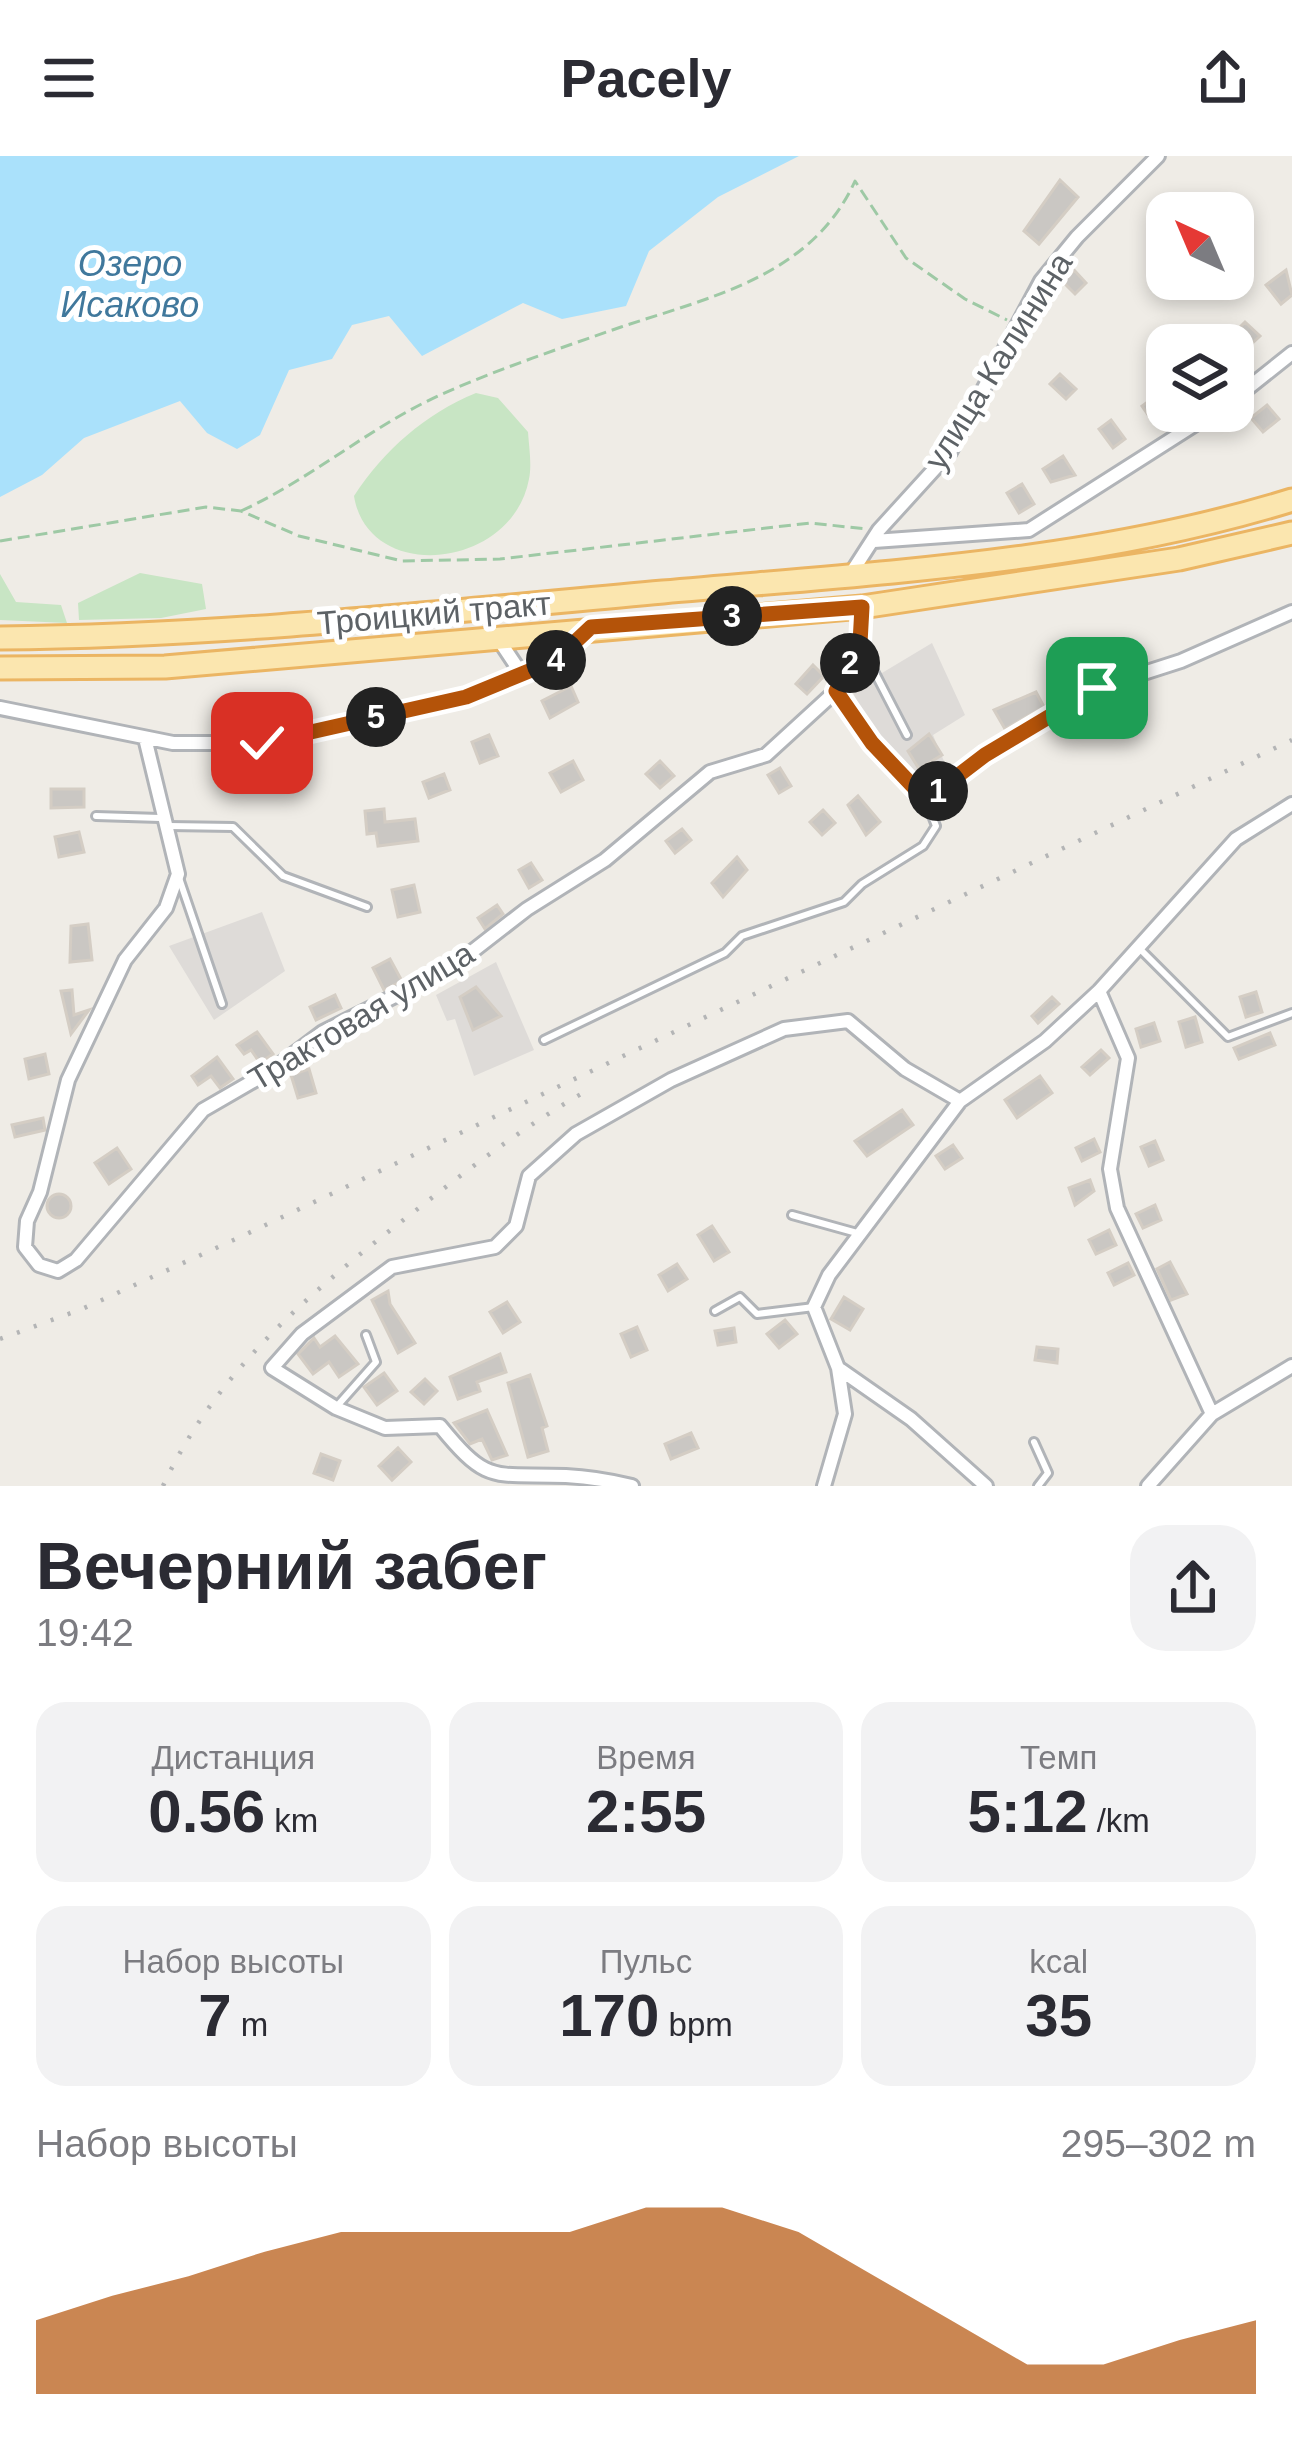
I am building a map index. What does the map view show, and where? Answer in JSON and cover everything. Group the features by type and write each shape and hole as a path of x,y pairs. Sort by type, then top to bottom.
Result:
{"main road":[{"name":"Троицкий тракт","path":"0,638 171,636 850,575 1071,550 1178,531 1292,500"},
{"name":"Троицкий тракт","path":"0,668 165,667 862,607 1179,560 1292,533"}],"street":[{"name":"улица Калинина","path":"850,575 876,535 950,452 1041,281 1077,236 1158,156"},
{"path":"1254,383 1292,353"},
{"path":"876,535 1029,530 1183,432"},
{"path":"862,607 860,643 836,691 872,743 926,800 985,755 1097,688 1180,661 1292,612"},
{"path":"0,708 145,738 262,743 466,697 556,660 591,627"},
{"path":"496,635 523,676"},
{"name":"Трактовая улица","path":"178,874 166,908 125,960 68,1080 25,1246 39,1265 58,1271 76,1260 203,1110 339,1023 451,968 527,909 605,860 710,772 766,754 836,691"},
{"path":"145,738 161,822 178,874"},
{"path":"824,1486 845,1414 838,1368 814,1307 829,1275 960,1101 1045,1041 1099,991 1136,944 1236,839 1292,804"},
{"path":"1099,991 1128,1058 1110,1169 1117,1208 1212,1414"},
{"path":"632,1486 563,1476 493,1481 465,1464 440,1426 385,1428 336,1408 272,1368 302,1334 392,1268 495,1247 516,1226 530,1176 576,1134 671,1080 784,1029 848,1021 905,1069 960,1101"},
{"path":"1148,1486 1212,1414 1292,1366"},
{"path":"838,1368 981,1483"}],"lane":[{"path":"860,643 907,735"},
{"path":"544,1040 725,953 742,935 844,902 922,846 936,826 926,800"},
{"path":"96,816 233,827 283,876 368,908"},
{"path":"178,874 222,1004"},
{"path":"1136,944 1228,1037 1292,1013"},
{"path":"792,1215 860,1234"},
{"path":"715,1311 740,1298 757,1314 814,1307"},
{"path":"336,1408 376,1362 366,1335"},
{"path":"1034,1442 1048,1473 1038,1486"}],"path":[{"path":"241,511 288,489 438,396 735,291 796,257 846,200 855,181 906,258 965,299 1017,325"},
{"path":"0,541 206,507 241,511 299,536 402,561 500,560 810,523 876,535"}],"shaded area":[{"path":"932,643 965,715 933,735 946,766 914,780 874,735 852,691"},
{"path":"262,912 285,971 214,1020 169,946"},
{"path":"496,962 534,1050 474,1076 455,1019 447,1021 436,995"}],"green space":[{"path":"476,393 498,398 528,432 530,474 517,509 496,532 470,548 440,555 411,553 385,543 365,524 354,496 407,435"},
{"path":"140,573 202,584 206,609 161,618 79,620 78,603"},
{"path":"0,574 16,602 61,605 67,623 0,620"}],"water":[{"name":"Озеро Исаково","path":"0,156 799,156 718,197 649,251 626,306 562,319 523,303 422,356 389,316 352,325 332,359 289,370 260,435 237,449 207,433 180,401 84,438 42,475 0,497"}],"building":[{"path":"1060,180 1078,197 1039,244 1024,231"},
{"path":"1074,270 1086,283 1075,294 1063,282"},
{"path":"1286,270 1292,295 1281,304 1266,285"},
{"path":"1060,374 1076,389 1066,399 1050,384"},
{"path":"1267,405 1279,419 1263,432 1254,416"},
{"path":"1111,420 1125,439 1113,448 1099,429"},
{"path":"1063,456 1075,475 1051,482 1043,469"},
{"path":"1022,484 1034,504 1019,513 1007,493"},
{"path":"813,665 824,676 807,694 796,684"},
{"path":"571,686 578,702 550,718 542,701"},
{"path":"1036,692 1044,707 1005,729 994,710"},
{"path":"1112,696 1118,707 1093,719 1088,708"},
{"path":"929,734 942,755 919,769 908,751"},
{"path":"489,735 498,756 480,763 472,742"},
{"path":"573,761 583,780 561,792 550,773"},
{"path":"660,761 674,776 660,788 646,774"},
{"path":"780,768 791,786 779,793 768,775"},
{"path":"444,774 450,790 429,798 423,782"},
{"path":"51,789 84,789 84,807 51,808"},
{"path":"858,796 880,822 866,835 848,805"},
{"path":"384,809 385,822 415,819 418,841 378,846 376,833 367,834 365,811"},
{"path":"823,810 835,823 822,835 810,822"},
{"path":"682,829 691,840 675,853 666,841"},
{"path":"79,832 84,852 59,857 55,837"},
{"path":"737,857 747,870 723,897 712,883"},
{"path":"531,863 542,880 529,888 519,870"},
{"path":"414,885 420,912 398,917 392,890"},
{"path":"497,905 503,914 485,929 478,918"},
{"path":"88,924 92,960 70,962 71,926"},
{"path":"390,959 402,981 384,990 373,968"},
{"path":"476,987 501,1016 473,1030 460,997"},
{"path":"72,990 74,1015 89,1010 71,1034 61,991"},
{"path":"1256,992 1262,1012 1246,1017 1240,997"},
{"path":"335,995 341,1008 316,1020 310,1007"},
{"path":"1052,997 1059,1004 1038,1023 1032,1016"},
{"path":"1195,1017 1202,1042 1186,1047 1179,1022"},
{"path":"1154,1023 1160,1041 1141,1047 1136,1029"},
{"path":"257,1032 273,1054 260,1063 251,1050 244,1054 237,1045"},
{"path":"1270,1033 1275,1045 1239,1059 1234,1048"},
{"path":"1101,1050 1109,1058 1090,1075 1082,1067"},
{"path":"45,1054 49,1074 29,1079 25,1059"},
{"path":"217,1057 233,1079 220,1088 211,1076 198,1085 192,1076"},
{"path":"309,1069 316,1093 298,1098 291,1075"},
{"path":"1040,1076 1052,1093 1017,1118 1005,1100"},
{"path":"902,1110 913,1125 867,1156 855,1141"},
{"path":"43,1118 45,1130 15,1137 12,1125"},
{"path":"1094,1139 1100,1152 1082,1161 1076,1148"},
{"path":"1155,1141 1163,1160 1149,1166 1141,1147"},
{"path":"953,1145 962,1158 945,1169 936,1156"},
{"path":"117,1148 131,1169 109,1184 95,1163"},
{"path":"1090,1180 1094,1191 1075,1205 1069,1188"},
{"path":"59,1194 71,1206 59,1218 47,1206"},
{"path":"1155,1205 1161,1220 1143,1228 1136,1214"},
{"path":"712,1226 729,1252 714,1261 698,1235"},
{"path":"1109,1230 1116,1245 1096,1254 1089,1240"},
{"path":"1170,1262 1187,1294 1171,1300 1157,1269"},
{"path":"1128,1263 1134,1275 1114,1285 1108,1273"},
{"path":"677,1264 687,1279 668,1291 659,1275"},
{"path":"388,1291 390,1304 415,1343 398,1353 372,1300"},
{"path":"844,1297 863,1309 850,1330 831,1319"},
{"path":"507,1302 520,1322 503,1333 490,1312"},
{"path":"785,1320 797,1334 779,1348 767,1334"},
{"path":"637,1327 647,1350 631,1357 621,1334"},
{"path":"734,1328 736,1342 718,1345 715,1331"},
{"path":"335,1336 358,1364 339,1377 329,1362 313,1374 298,1354 314,1338 320,1347"},
{"path":"1037,1347 1058,1349 1057,1363 1035,1360"},
{"path":"500,1354 506,1372 477,1382 480,1391 458,1399 450,1377"},
{"path":"384,1373 397,1391 377,1405 364,1387"},
{"path":"530,1375 547,1426 542,1428 548,1451 528,1457 508,1383"},
{"path":"425,1379 437,1391 424,1404 411,1392"},
{"path":"487,1410 507,1455 492,1460 482,1439 470,1444 454,1423"},
{"path":"691,1433 698,1448 671,1459 665,1444"},
{"path":"398,1448 411,1462 392,1480 379,1466"},
{"path":"321,1454 340,1461 333,1480 314,1473"}],"railway":[{"path":"0,1339 82,1309 238,1238 1292,740"},
{"path":"163,1486 211,1404 306,1301 478,1163 588,1090"}],"route":[{"path":"262,743 466,697 556,660 591,627 862,607 860,643 836,691 872,743 926,800 985,755 1097,688"}]}
